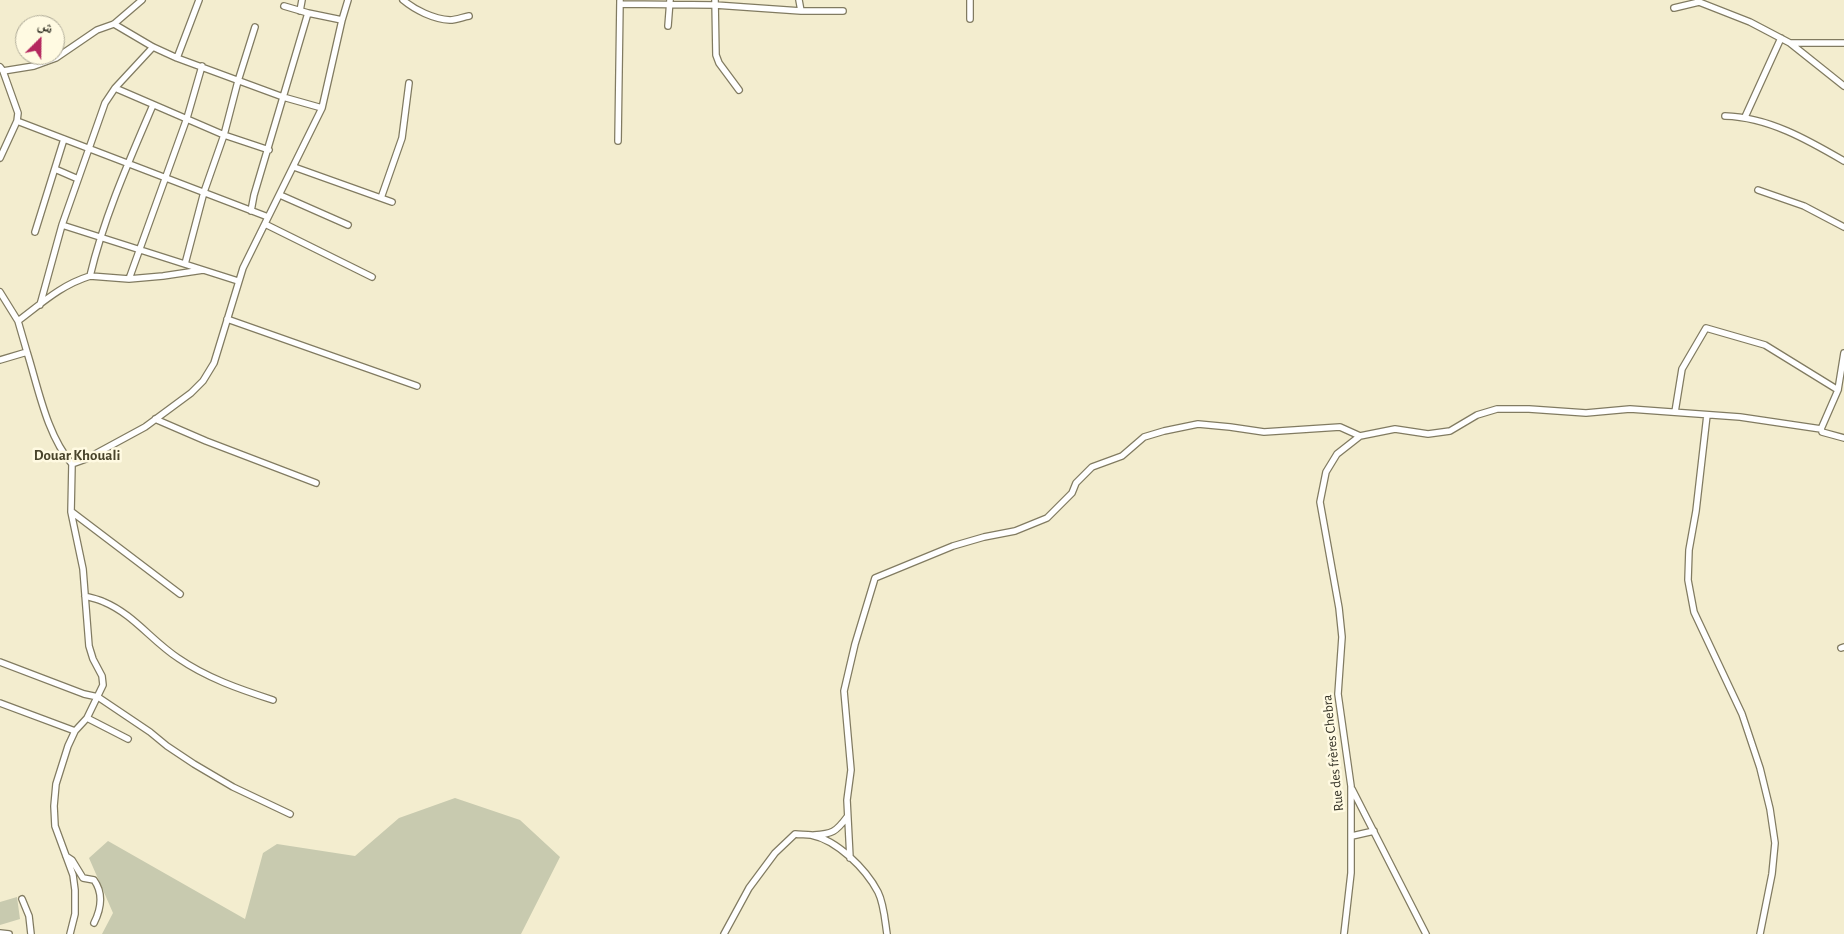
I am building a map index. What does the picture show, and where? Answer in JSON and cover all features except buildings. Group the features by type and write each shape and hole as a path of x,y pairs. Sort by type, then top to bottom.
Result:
{"street":[{"path":"0,158 17,121 18,113 2,70 34,66 56,58 96,30 114,24 142,0"},
{"path":"178,58 199,0"},
{"path":"300,11 302,0"},
{"path":"72,464 86,459 145,427 203,382 216,357 238,281 322,108 348,0"},
{"path":"403,0 410,6 432,16 450,20 469,16"},
{"path":"799,0 801,10"},
{"path":"970,0 970,19"},
{"path":"618,141 620,2 715,2 801,10 843,10"},
{"path":"668,26 670,2"},
{"path":"715,2 716,55 719,64 739,90"},
{"path":"1674,8 1699,2 1750,22 1790,43 1844,86"},
{"path":"284,6 342,20"},
{"path":"251,211 254,194 308,13"},
{"path":"114,24 154,47 178,58 283,97 322,108"},
{"path":"185,264 204,192 224,135 255,27"},
{"path":"1745,117 1781,38"},
{"path":"1790,43 1844,44"},
{"path":"40,305 62,225 105,103 115,88 154,47"},
{"path":"129,279 187,118 202,66"},
{"path":"381,198 402,138 409,83"},
{"path":"115,88 224,135 268,150"},
{"path":"90,276 127,164 153,105"},
{"path":"1726,116 1745,117 1773,125 1844,161"},
{"path":"17,121 268,217"},
{"path":"35,232 64,138"},
{"path":"294,167 392,202"},
{"path":"54,169 78,179"},
{"path":"1758,190 1804,206 1844,227"},
{"path":"280,195 348,225"},
{"path":"265,224 372,277"},
{"path":"62,225 101,239 238,281"},
{"path":"18,320 66,285 90,276 129,279 204,270"},
{"path":"0,292 18,320 50,427 64,456 72,464 72,512 83,569 89,646 93,660 102,676 103,685 87,718 75,731 68,746 56,784 55,826 73,876 75,890 75,914 70,934"},
{"path":"226,319 417,386"},
{"path":"1675,412 1682,370 1706,328 1765,345 1838,390"},
{"path":"0,360 27,352"},
{"path":"1821,429 1838,390 1844,353"},
{"path":"850,858 847,800 851,770 844,691 855,644 875,578 952,546 984,537 1015,532 1047,518 1072,493 1076,483 1092,467 1122,456 1144,437 1198,424 1264,432 1340,427 1360,436 1395,429 1428,434 1450,431 1477,415 1497,409 1529,408 1586,413 1630,409 1740,417 1821,429 1822,432 1844,438"},
{"path":"1707,415 1696,511 1689,550 1688,580 1694,612 1742,714 1760,768 1770,809 1775,843 1772,874 1760,934"},
{"path":"155,420 316,483"},
{"name":"Rue des frères Chebra","path":"1344,934 1351,873 1351,786 1338,694 1342,637 1339,608 1320,502 1326,472 1337,454 1360,436"},
{"path":"72,512 180,594"},
{"path":"85,596 104,602 116,609 176,658 226,684 273,700"},
{"path":"0,662 84,694 98,697 194,764 233,787 290,814"},
{"path":"0,703 75,731"},
{"path":"87,718 128,739"},
{"path":"1351,786 1426,934"},
{"path":"724,934 749,888 775,854 795,834 826,834 837,831 847,817"},
{"path":"1352,836 1374,831"},
{"path":"812,835 831,843 858,864 878,893 887,934"},
{"path":"66,856 72,860 83,878 94,880 97,885 101,900 100,911 94,923"},
{"path":"22,899 29,916 31,934"},
{"path":"0,933 9,934"}],"green space":[{"path":"455,798 520,820 560,857 521,934 102,934 113,913 89,858 108,841 245,919 263,853 277,844 355,856 399,818"},
{"path":"17,897 20,919 0,925 0,902"}],"district":[{"name":"Douar Khouali","path":"77,455"}]}
